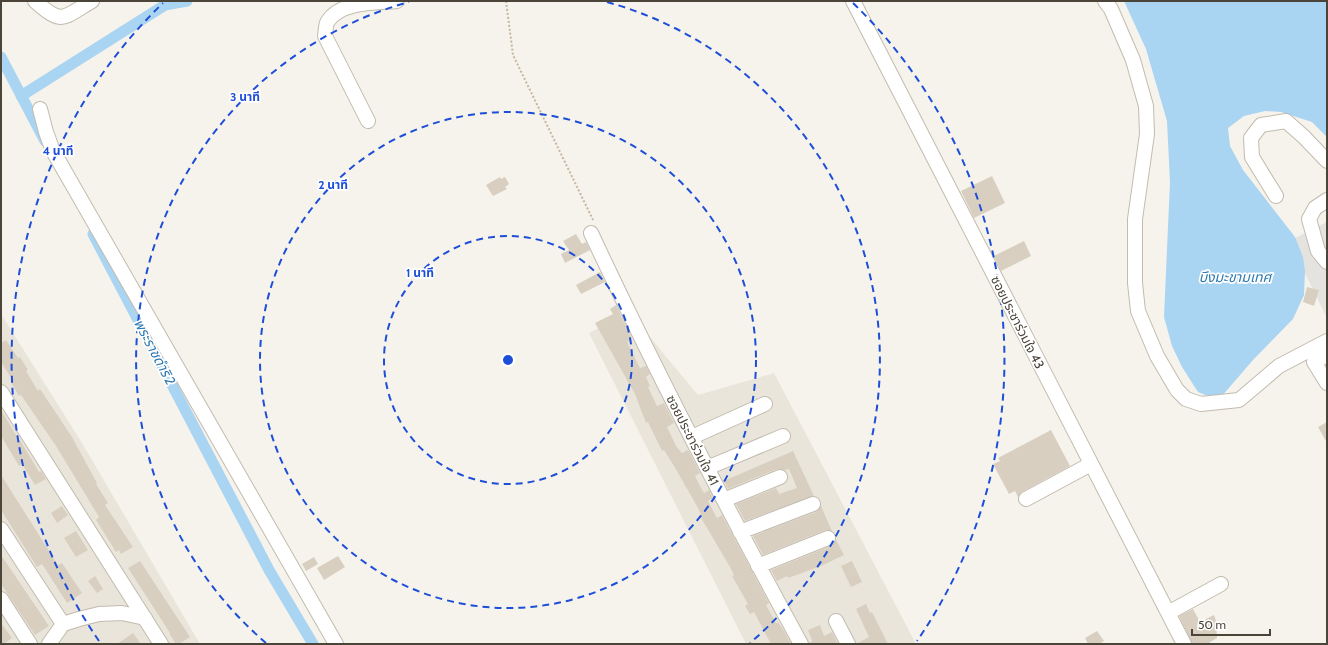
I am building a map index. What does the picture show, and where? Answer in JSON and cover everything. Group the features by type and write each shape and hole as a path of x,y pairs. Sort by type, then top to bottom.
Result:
{"street":[{"path":"35,1 50,15 58,18 64,17 92,1"},
{"path":"368,121 325,36 326,22 338,10 368,3 397,1"},
{"name":"ซอยประชาร่วมใจ 43","path":"853,1 1184,644"},
{"path":"1105,1 1111,9 1133,60 1146,106 1147,134 1135,219 1135,283 1138,312 1157,356 1177,390 1186,399 1200,404 1239,400 1279,366 1327,341"},
{"path":"40,109 46,132 57,158 336,644"},
{"path":"1276,196 1252,157 1251,138 1261,125 1286,121 1327,161"},
{"path":"1327,200 1315,208 1309,219 1318,251 1327,262"},
{"name":"ซอยประชาร่วมใจ 41","path":"593,228 622,300 740,532 801,644"},
{"path":"1327,355 1314,362 1327,383"},
{"path":"1,392 161,644"},
{"path":"692,437 765,404"},
{"path":"707,468 783,436"},
{"path":"1026,499 1091,464"},
{"path":"724,500 780,477"},
{"path":"740,532 813,504"},
{"path":"1,529 62,624"},
{"path":"758,566 828,538"},
{"path":"1168,613 1221,584"},
{"path":"1,599 30,644"},
{"path":"49,644 62,624 99,614 122,613 145,618"},
{"path":"836,622 848,644"}],"path":[{"path":"506,1 512,55 593,228"}],"shaded area":[{"path":"1327,222 1327,318 1289,241"},
{"path":"629,312 698,395 774,373 916,644 746,644 589,333"},
{"path":"1,314 82,443 200,644 1,644"}],"water":[{"name":"บึงมะขามเทศ","path":"1124,1 1327,1 1327,137 1312,122 1281,112 1265,111 1244,116 1228,128 1230,146 1243,170 1295,237 1303,257 1305,271 1304,295 1293,319 1253,360 1221,397 1208,396 1198,392 1182,367 1172,346 1164,317 1170,182 1167,121 1146,49"}],"building":[{"path":"992,176 1005,203 974,218 961,191"},
{"path":"500,177 501,179 505,177 509,184 505,187 507,189 493,196 486,185"},
{"path":"576,234 582,244 586,242 590,250 565,263 561,254 569,250 563,241"},
{"path":"1024,241 1031,256 1001,271 994,256"},
{"path":"600,272 605,282 581,294 576,285"},
{"path":"1307,287 1319,290 1314,306 1303,302"},
{"path":"616,305 632,339 627,342 640,368 646,366 650,374 646,377 650,386 648,387 657,406 664,403 674,423 667,427 676,446 682,453 688,450 700,473 695,476 699,484 704,493 709,490 713,498 708,501 717,518 722,515 769,603 766,605 776,623 778,622 791,644 771,644 754,612 750,614 745,606 748,604 732,576 734,575 700,516 701,515 698,508 664,450 662,451 648,422 646,423 635,394 595,323 613,314 610,309"},
{"path":"6,340 18,358 20,357 28,370 26,371 38,391 40,389 72,437 97,483 96,484 108,503 105,505 133,547 121,554 119,550 116,552 96,520 99,517 56,446 21,395 19,396 11,382 13,381 1,362 1,343"},
{"path":"1,410 39,472 41,471 46,479 35,485 22,464 19,466 1,436"},
{"path":"1327,422 1327,443 1318,427"},
{"path":"1051,430 1070,466 1022,492 1018,497 1015,491 1009,494 993,464 1000,461 998,458"},
{"path":"793,451 814,496 745,521 736,504 776,488 779,494 797,488 789,469 777,469 728,489 724,481"},
{"path":"1,475 58,565 62,563 82,593 67,603 42,564 37,567 1,510"},
{"path":"62,506 68,515 57,523 51,513"},
{"path":"821,506 832,531 825,530 763,555 753,536 816,512"},
{"path":"76,531 88,550 76,557 64,538"},
{"path":"836,540 844,555 821,566 788,578 787,576 777,581 771,570 831,546"},
{"path":"1,555 49,626 35,635 1,584"},
{"path":"338,556 345,567 324,580 317,568"},
{"path":"314,557 318,564 306,571 302,564"},
{"path":"140,561 190,637 179,644 176,644 128,568"},
{"path":"852,561 862,582 851,587 841,566"},
{"path":"95,576 103,589 97,593 88,581"},
{"path":"866,604 870,613 872,612 888,644 856,644 869,637 856,609"},
{"path":"1193,609 1200,622 1214,615 1216,621 1217,638 1207,644 1192,644 1179,616"},
{"path":"1,623 12,638 4,644 1,644"},
{"path":"820,625 824,636 832,632 838,644 809,644 812,641 808,630"},
{"path":"1097,631 1104,641 1099,644 1088,644 1085,638"},
{"path":"133,633 141,644 117,644"}],"waterway":[{"path":"21,96 165,5 187,1"},
{"name":"พระราชดำริ 2","path":"1,57 45,141"},
{"name":"พระราชดำริ 2","path":"93,234 269,570 313,644"}]}
